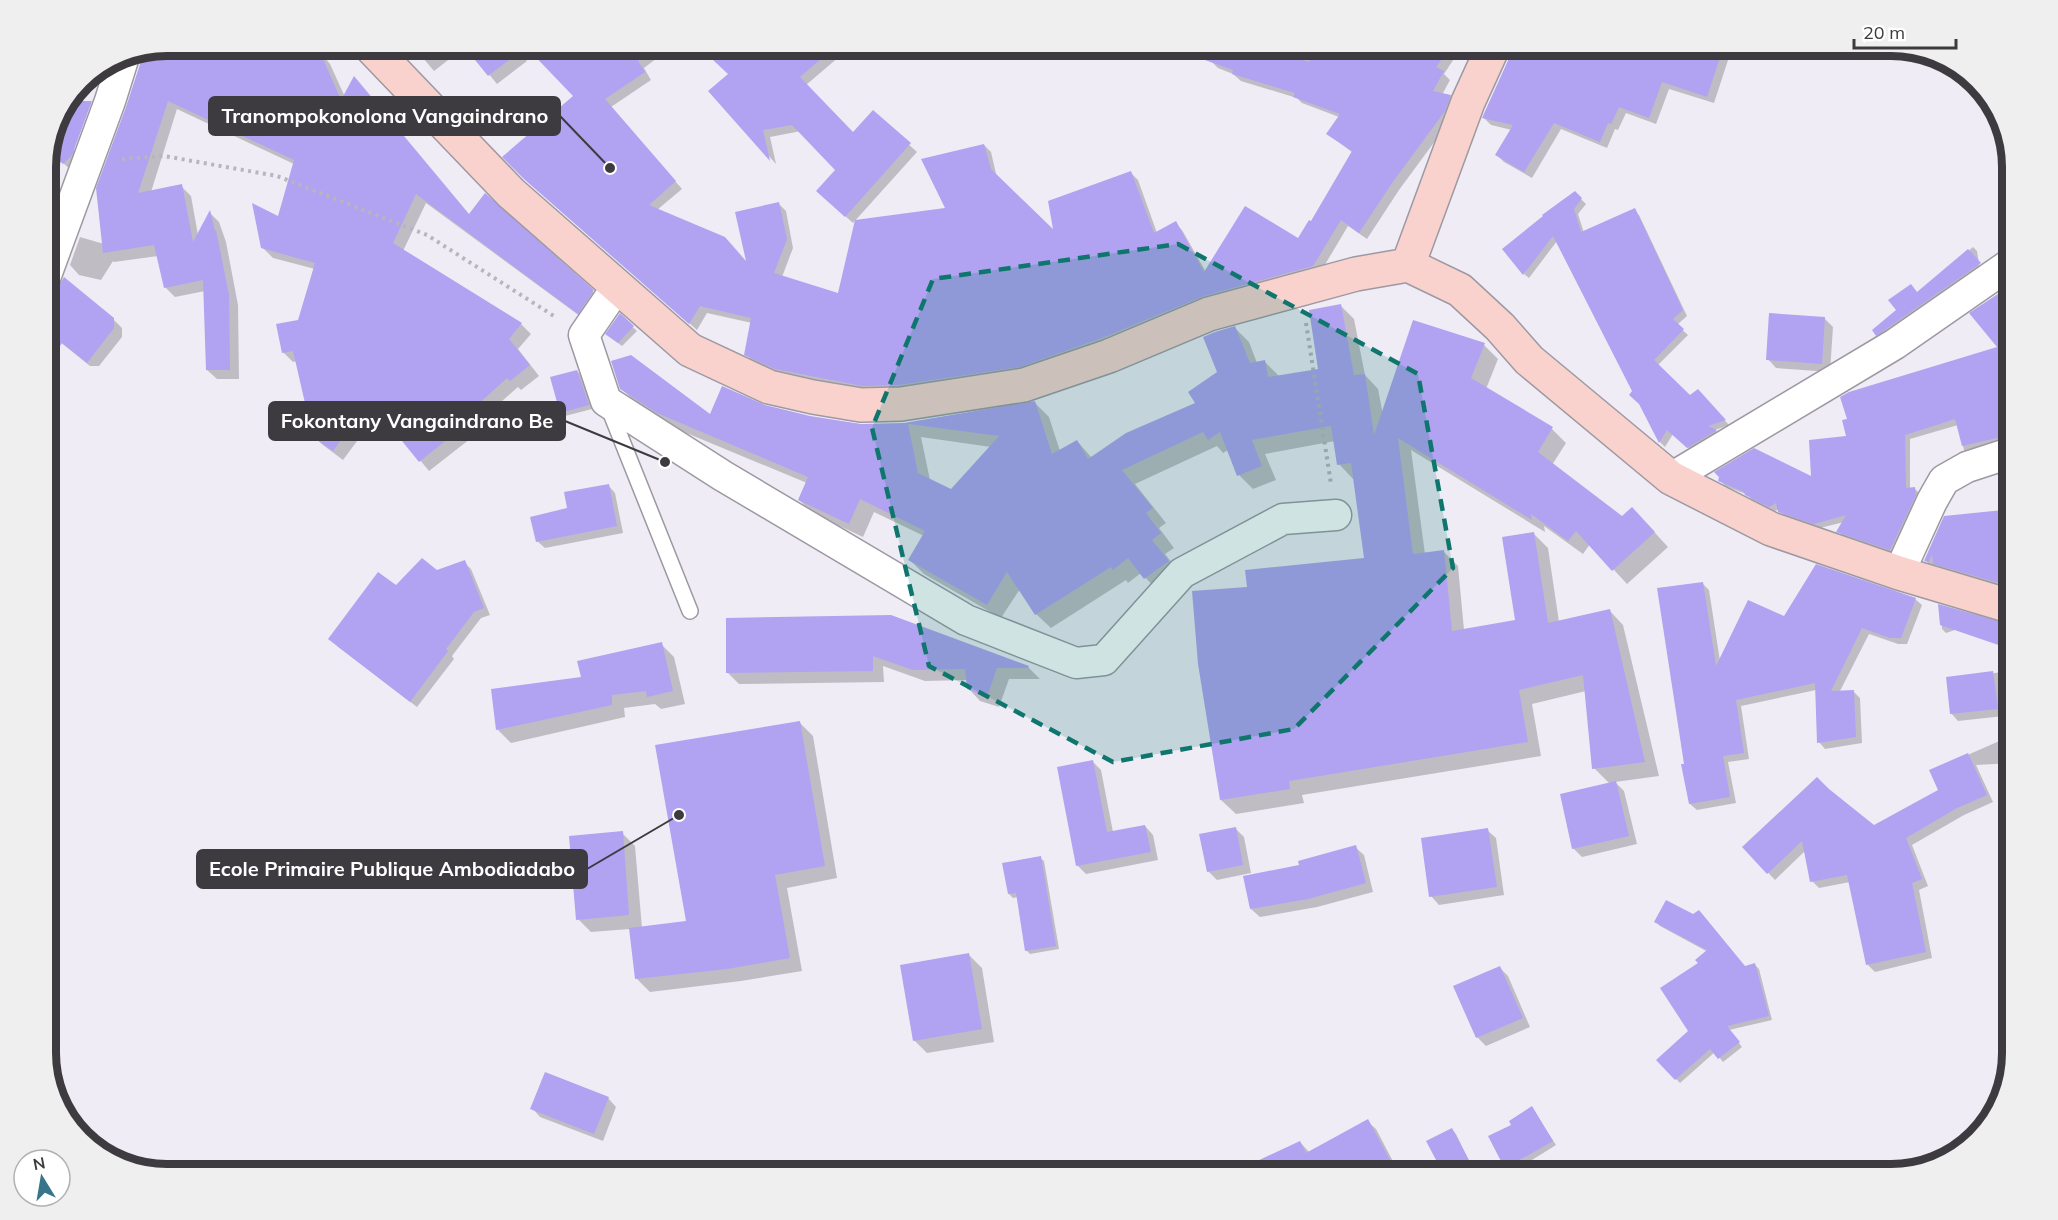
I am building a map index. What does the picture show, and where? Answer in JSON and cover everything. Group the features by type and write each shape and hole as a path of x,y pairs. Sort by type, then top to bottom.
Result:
{"main road":[{"path":"380,56 511,193 690,350 769,387 813,398 861,405 901,404 1024,385 1109,356 1209,314 1356,274 1408,265 1460,290 1500,327 1529,360 1671,478 1771,530 1899,573 2002,604"},
{"path":"1408,265 1468,102 1489,56"}],"street":[{"path":"56,248 121,66"},
{"path":"1671,478 1895,344 2002,270"},
{"path":"617,287 584,335 606,400 723,476 966,620 1076,663 1104,660 1182,573 1283,519 1336,515"},
{"path":"1899,573 1944,480 1967,467 2002,456"}],"lane":[{"path":"606,400 690,611"}],"path":[{"path":"88,161 164,156 277,176 427,235 584,335"},
{"path":"1301,289 1336,515"}],"highlighted area":[{"path":"1178,244 1418,374 1453,568 1294,729 1113,762 929,666 872,428 933,279"}],"building":[{"path":"152,56 322,56 341,100 354,76 469,214 485,193 594,290 578,314 416,194 393,243 522,323 509,339 530,365 510,381 507,378 465,416 470,421 419,462 377,410 361,426 355,420 333,451 311,436 291,416 305,403 293,351 282,353 276,324 298,320 315,263 261,248 252,203 278,216 294,160 168,101 138,193 182,184 193,242 210,210 229,295 230,370 206,370 203,280 164,288 154,245 103,253 96,188 142,59"},
{"path":"472,56 514,56 488,76"},
{"path":"535,56 644,56 638,61 645,72 605,99 676,181 649,205 725,237 746,261 735,212 779,202 787,239 774,273 838,293 855,220 945,208 921,159 984,144 991,169 1053,229 1048,201 1131,171 1154,233 1176,221 1204,272 1245,206 1298,238 1309,220 1311,221 1352,151 1326,134 1340,114 1293,97 1295,93 1232,74 1233,70 1194,56 1291,56 1309,62 1311,56 1444,56 1436,67 1444,71 1433,91 1451,95 1445,111 1392,183 1359,233 1341,220 1313,266 1204,296 1102,338 1020,367 899,385 862,386 775,369 744,355 751,318 700,306 689,324 502,157 573,96"},
{"path":"709,56 824,56 800,77 853,132 873,110 911,143 845,217 816,191 835,170 792,125 763,130 770,161 708,91 728,74"},
{"path":"1510,56 1720,56 1707,97 1662,82 1649,118 1619,107 1611,124 1608,123 1600,142 1554,123 1524,172 1495,155 1513,125 1482,118"},
{"path":"77,101 92,101 72,155 63,164 56,158 56,152 67,117"},
{"path":"1575,191 1582,198 1574,209 1581,232 1635,208 1683,310 1673,319 1684,329 1654,360 1690,395 1698,389 1726,420 1708,426 1717,430 1687,448 1667,430 1659,443 1639,404 1629,395 1632,391 1553,236 1523,275 1502,249"},
{"path":"1968,249 1981,263 1876,336 1872,330 1896,310 1888,300 1911,284 1917,292"},
{"path":"64,277 114,318 114,328 87,363 62,343 56,352 56,291"},
{"path":"2002,291 2002,370 1998,373 2002,394 2002,437 1962,446 1955,419 1905,435 1906,488 1915,487 1916,495 1890,550 1836,532 1846,515 1814,524 1778,512 1776,503 1769,507 1745,495 1744,492 1718,481 1719,477 1714,472 1754,448 1811,476 1809,440 1846,436 1842,420 1847,419 1840,397 1849,392 1997,347 1969,313"},
{"path":"1341,304 1354,375 1365,374 1374,435 1413,320 1485,343 1471,378 1553,427 1538,452 1622,516 1632,507 1655,532 1612,571 1576,531 1568,541 1531,514 1532,520 1398,438 1413,554 1444,550 1452,631 1515,620 1502,537 1534,532 1548,623 1610,609 1645,762 1592,769 1583,675 1519,690 1528,742 1289,781 1290,789 1220,800 1198,664 1192,591 1247,587 1245,570 1364,558 1351,463 1337,465 1331,426 1252,440 1262,466 1237,476 1220,432 1208,440 1203,432 1122,470 1153,508 1146,513 1161,533 1152,540 1169,561 1144,579 1128,558 1113,570 1111,567 1035,615 1007,572 987,605 908,560 925,531 860,499 849,524 798,500 808,477 657,413 620,389 611,361 631,355 710,414 722,386 765,405 810,416 861,424 904,423 1035,401 1052,454 1077,440 1088,459 1126,433 1195,403 1188,392 1217,372 1203,337 1215,332 1235,326 1250,363 1265,360 1268,377 1318,369 1309,310","holes":["908,424 999,436 951,489 918,473"]},
{"path":"620,313 634,326 618,343 605,334"},
{"path":"1769,313 1825,317 1822,364 1766,360"},
{"path":"577,370 589,405 560,413 550,377"},
{"path":"609,484 617,526 536,542 530,517 567,508 564,492"},
{"path":"2002,510 2002,584 1933,564 1932,554 1929,562 1924,561 1944,516"},
{"path":"422,558 437,570 465,560 484,608 474,612 410,702 328,639 378,572 396,585"},
{"path":"1816,564 1916,598 1901,638 1890,638 1862,628 1831,691 1854,690 1856,737 1817,743 1815,683 1736,700 1744,753 1723,756 1730,797 1689,804 1681,764 1684,764 1657,588 1703,582 1716,666 1748,600 1784,616"},
{"path":"1938,604 2002,622 2002,646 1940,625"},
{"path":"891,615 1029,666 1028,668 997,668 987,697 967,689 965,669 913,670 873,656 873,671 726,673 726,618"},
{"path":"662,642 673,691 647,697 646,691 612,695 612,705 496,730 491,689 581,677 577,661"},
{"path":"1993,671 1998,709 1950,714 1946,677"},
{"path":"800,721 825,866 775,875 790,958 727,969 635,979 629,928 686,921 655,745"},
{"path":"1968,753 1987,795 1957,808 1906,838 1922,879 1912,883 1926,952 1866,965 1847,875 1810,882 1802,841 1767,874 1742,847 1817,777 1874,825 1938,790 1929,770"},
{"path":"1093,760 1107,832 1145,825 1151,852 1076,866 1057,767"},
{"path":"1616,781 1629,836 1572,849 1560,794"},
{"path":"1236,827 1243,865 1207,872 1199,834"},
{"path":"1488,828 1497,887 1429,897 1421,838"},
{"path":"623,831 629,915 576,920 569,836"},
{"path":"1356,845 1366,883 1308,899 1250,909 1243,876 1299,865 1298,861"},
{"path":"1041,856 1056,946 1025,951 1016,893 1008,894 1002,863"},
{"path":"1666,900 1693,914 1699,910 1745,966 1755,963 1769,1016 1727,1026 1740,1042 1718,1059 1710,1049 1675,1080 1656,1060 1688,1031 1660,988 1698,963 1695,960 1707,950 1654,922"},
{"path":"969,953 982,1029 913,1041 900,965"},
{"path":"1500,966 1523,1018 1476,1038 1453,986"},
{"path":"545,1072 609,1097 594,1134 530,1109"},
{"path":"1532,1106 1553,1141 1527,1156 1508,1165 1503,1165 1488,1136 1511,1125 1509,1121"},
{"path":"1368,1119 1390,1160 1381,1165 1248,1165 1300,1141 1306,1153"},
{"path":"1452,1128 1471,1164 1439,1165 1426,1141"}],"place":[{"name":"Tranompokonolona Vangaindrano","path":"610,168"},
{"name":"Fokontany Vangaindrano Be","path":"665,462"},
{"name":"Ecole Primaire Publique Ambodiadabo","path":"679,815"}]}
